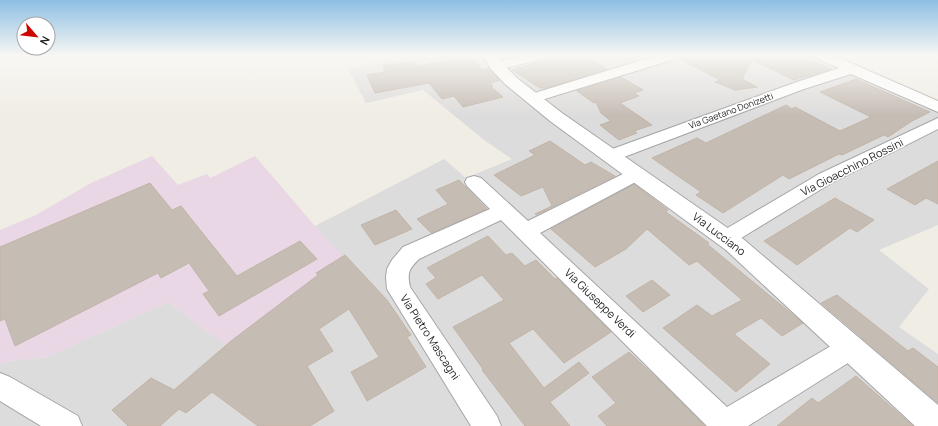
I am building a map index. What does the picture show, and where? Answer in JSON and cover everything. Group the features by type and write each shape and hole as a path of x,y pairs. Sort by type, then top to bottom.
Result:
{"street":[{"name":"Via Lucciano","path":"506,76 556,117 726,238 763,269 938,426"},
{"path":"533,98 605,76"},
{"name":"Via Gaetano Donizetti","path":"610,156 799,86 831,76"},
{"path":"868,76 938,107"},
{"name":"Via Gioacchino Rossini","path":"726,238 826,178 938,123"},
{"path":"526,231 636,174"},
{"name":"Via Giuseppe Verdi","path":"474,182 724,425"},
{"name":"Via Pietro Mascagni","path":"487,426 399,289 396,275 400,264 411,253 504,210"},
{"path":"724,425 850,348"},
{"path":"0,386 68,426"}],"shaded area":[{"path":"352,76 874,76 938,104 938,225 879,250 929,289 899,327 938,354 938,426 0,426 0,365 9,361 47,357 168,302 256,368 374,292 315,226 444,159 466,178 512,159 484,140 423,90 366,103"},
{"path":"152,156 178,185 207,174 210,178 255,156 315,226 375,292 255,368 168,302 47,357 9,361 0,365 0,230 36,215 91,183"}],"building":[{"path":"367,76 496,76 500,80 490,83 493,86 491,87 503,97 463,107 454,96 442,99 429,83 375,93"},
{"path":"521,76 585,76 547,88 540,88"},
{"path":"712,76 744,76 742,79 757,87 735,90 715,82 720,80"},
{"path":"785,76 808,76 794,80"},
{"path":"621,77 643,90 634,93 639,96 620,103 652,125 634,131 637,133 619,140 600,125 611,121 601,113 596,102 594,103 577,91"},
{"path":"856,79 930,112 912,121 888,137 884,135 842,155 839,154 789,179 783,175 723,213 696,195 701,192 652,158 697,138 706,143 786,105 792,109 795,107 840,131 871,117 820,92"},
{"path":"550,141 585,165 591,162 615,176 536,215 535,214 552,206 543,187 521,196 494,175 535,155 529,151"},
{"path":"938,161 938,204 926,198 915,205 887,189"},
{"path":"459,180 487,209 431,233 417,219 448,204 436,190"},
{"path":"150,183 172,210 181,206 237,276 300,241 317,259 219,316 203,294 209,291 189,263 161,278 158,273 15,346 5,319 0,321 0,247"},
{"path":"634,184 668,210 666,212 709,243 707,244 803,323 782,336 761,318 734,334 770,364 736,392 663,328 697,305 712,316 742,300 697,261 689,265 647,229 626,249 595,267 551,229"},
{"path":"835,198 874,220 857,232 850,228 797,265 764,241"},
{"path":"396,210 412,229 375,245 361,225"},
{"path":"488,236 506,255 512,253 525,266 536,260 555,279 557,278 611,332 564,363 533,329 509,343 544,388 579,362 589,373 550,402 570,426 525,426 482,370 483,369 453,327 504,300 482,275 438,299 426,284 436,278 427,268"},
{"path":"345,255 387,300 411,335 407,337 426,367 367,401 351,372 379,357 349,309 319,329 333,351 307,366 334,411 310,426 258,426 212,392 186,413 179,409 160,426 128,426 112,410 151,378 174,390 231,341 318,275 316,273"},
{"path":"652,280 670,295 643,312 626,296"},
{"path":"837,295 908,351 913,348 938,367 938,403 821,303"},
{"path":"629,352 705,426 607,426 598,416 616,403 592,377"},
{"path":"856,376 913,426 777,426 812,398 818,403"}]}
